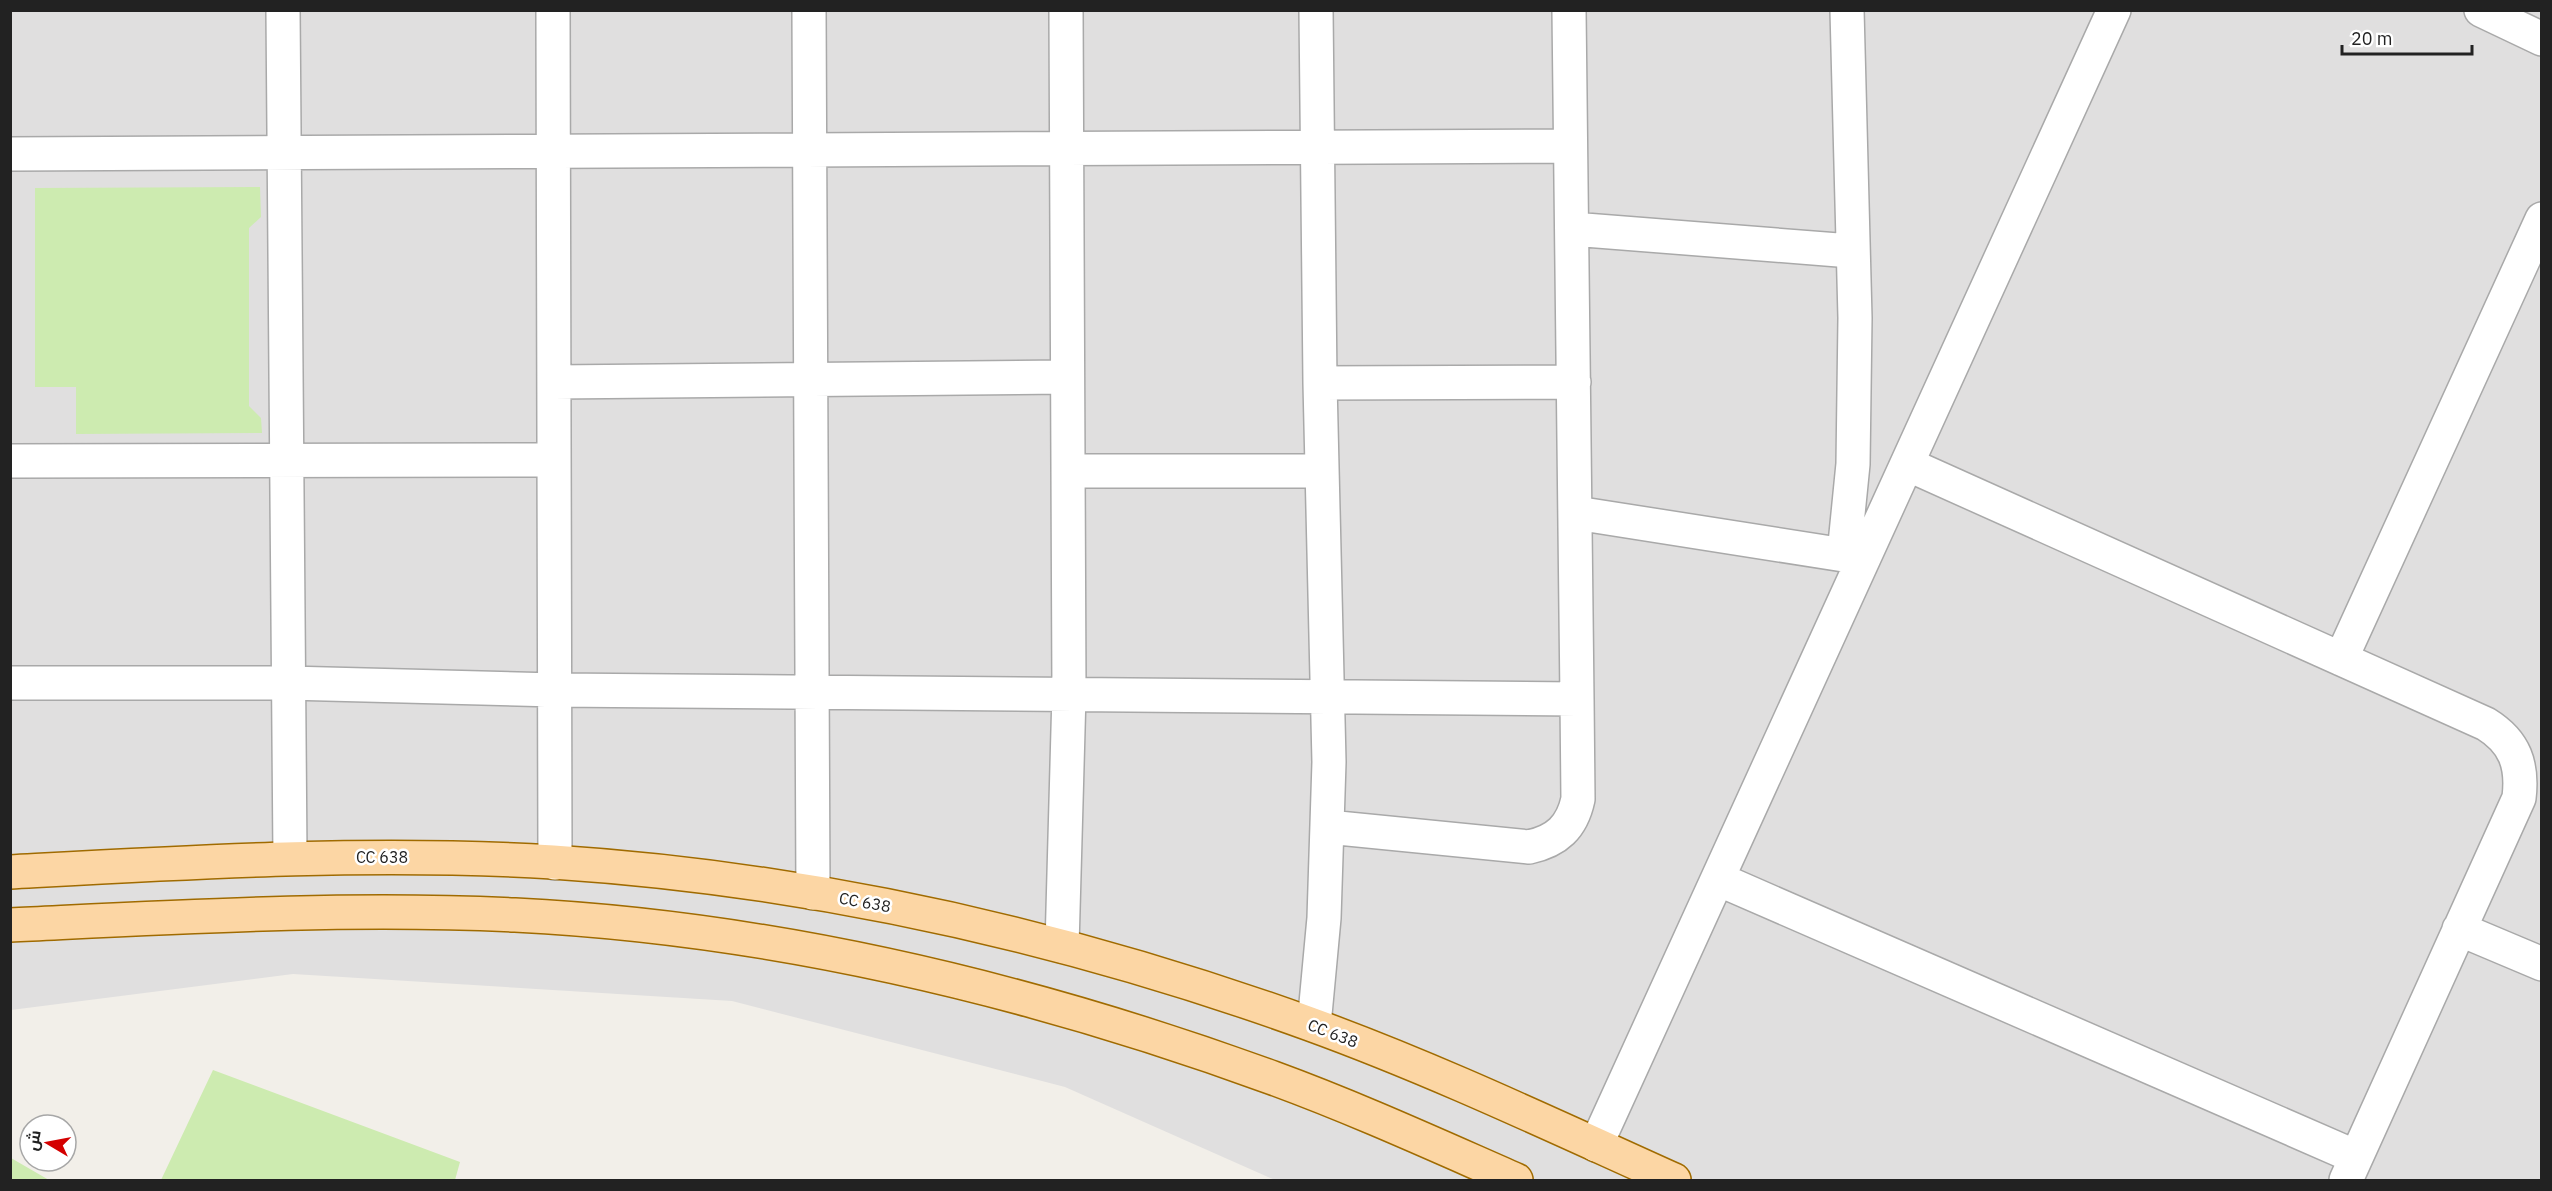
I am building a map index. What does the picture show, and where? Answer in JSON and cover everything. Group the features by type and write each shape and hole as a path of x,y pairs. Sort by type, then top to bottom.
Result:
{"main road":[{"name":"CC 638","path":"10,872 290,857 379,856 555,862 727,879 906,909 1062,946 1221,993 1314,1025 1410,1062 1674,1180"},
{"path":"10,925 260,913 389,911 542,917 647,926 775,943 902,967 1021,996 1151,1036 1274,1078 1516,1180"}],"street":[{"path":"283,10 290,857"},
{"path":"553,10 555,862"},
{"path":"809,10 813,893"},
{"path":"1062,946 1069,694 1066,10"},
{"path":"1314,1025 1328,827 1329,697 1320,383 1316,10"},
{"path":"1328,827 1529,848 1544,844 1567,826 1575,814 1578,799 1576,513 1569,10"},
{"path":"1847,10 1851,251 1855,318 1853,556"},
{"path":"1596,1145 1718,879 1853,556 1907,464 2114,10"},
{"path":"2493,13 2541,39"},
{"path":"10,154 809,149 1067,151 1570,146"},
{"path":"2341,659 2541,219"},
{"path":"1572,229 1851,251"},
{"path":"554,382 1067,377"},
{"path":"1320,383 1574,382"},
{"path":"10,461 554,460"},
{"path":"1718,879 2351,1169 2519,798 2520,765 2513,748 2501,734 2486,724 1907,464"},
{"path":"1068,471 1322,471"},
{"path":"1576,513 1853,556"},
{"path":"10,683 288,683 555,690 1577,699"},
{"path":"2459,929 2541,964"}],"shaded area":[{"path":"10,11 2541,11 2541,1180 1275,1180 1065,1087 732,1001 293,974 11,1010"}],"green space":[{"path":"260,187 261,217 249,228 249,406 261,418 262,433 76,434 76,387 35,387 35,188"},
{"path":"213,1070 460,1162 455,1180 161,1180"},
{"path":"10,1158 18,1162 18,1173 37,1173 49,1180 11,1180"}]}
